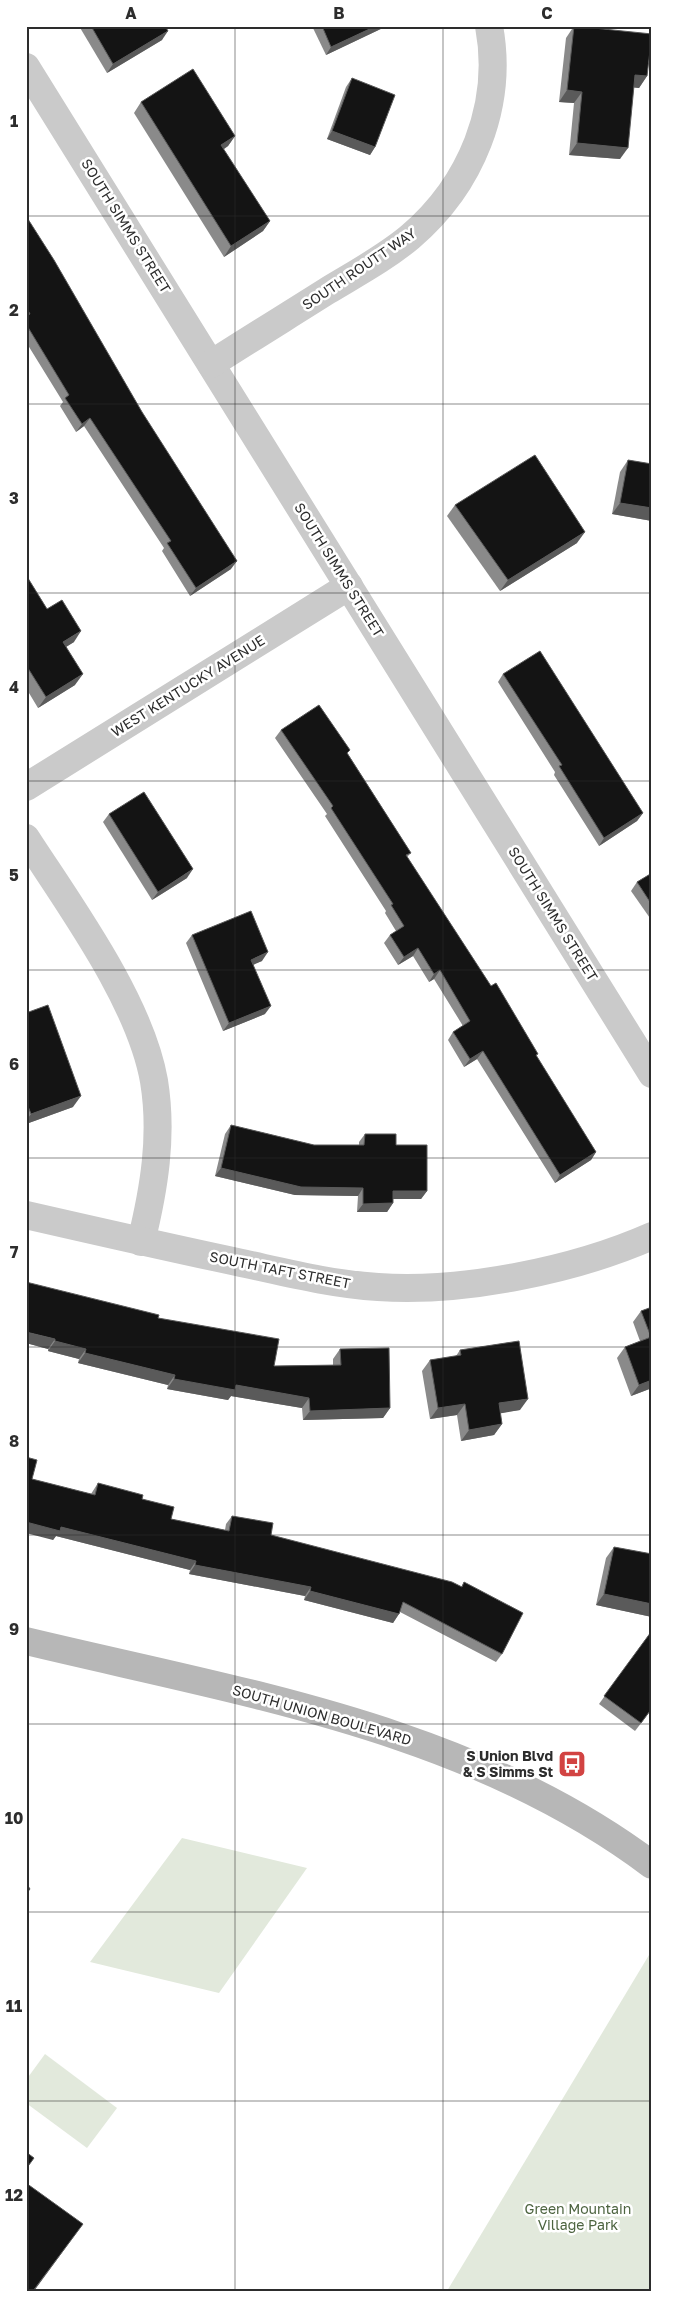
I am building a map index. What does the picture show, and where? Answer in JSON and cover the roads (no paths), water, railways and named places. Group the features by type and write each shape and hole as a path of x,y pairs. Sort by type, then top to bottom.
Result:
{"main road":[{"name":"SOUTH UNION BOULEVARD","path":"26,1641 292,1703 411,1739 490,1770 539,1794 624,1846 652,1866"}],"street":[{"name":"SOUTH ROUTT WAY","path":"211,364 386,254 430,219 463,177 482,134 492,88 493,66 489,26"},
{"name":"SOUTH SIMMS STREET","path":"26,67 652,1074"},
{"name":"WEST KENTUCKY AVENUE","path":"26,787 349,586"},
{"path":"26,838 114,979 132,1013 149,1063 158,1111 158,1151 151,1201 141,1242"},
{"name":"SOUTH TAFT STREET","path":"26,1215 141,1242 322,1280 379,1287 474,1283 523,1275 579,1262 652,1236"}],"place":[{"name":"S Union Blvd & S Simms St","path":"572,1764"}],"park label":[{"name":"Green Mountain Village Park","path":"578,2218"}]}
